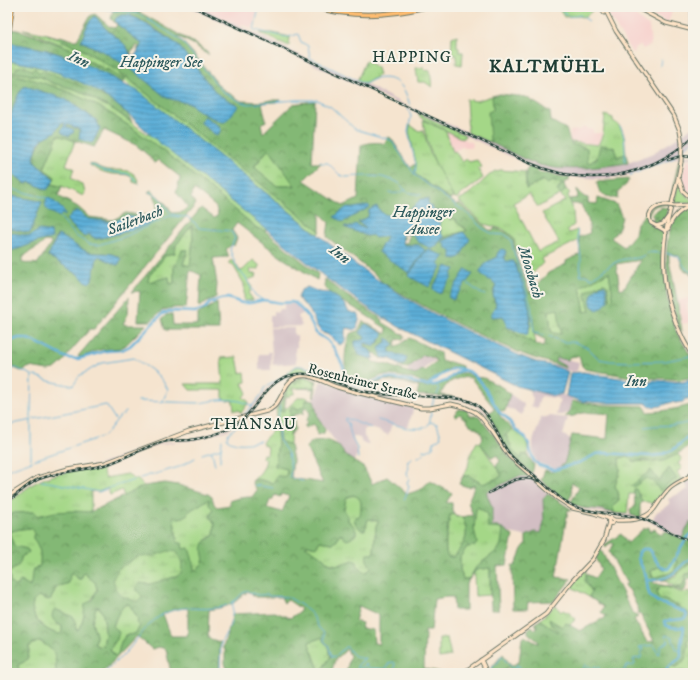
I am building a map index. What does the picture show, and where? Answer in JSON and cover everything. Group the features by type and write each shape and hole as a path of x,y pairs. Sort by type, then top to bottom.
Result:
{"highway":[{"path":"7,44 11,7"}],"main road":[{"path":"315,7 345,14 365,15 391,14 425,7"},
{"path":"322,7 368,13 404,10 417,7"},
{"path":"602,7 614,28 670,109 679,127 682,143 682,156 666,235 664,272 668,300 677,327 693,357"},
{"path":"636,7 666,23 691,30"},
{"path":"678,177 683,191 693,200"},
{"path":"666,235 664,230 652,224 649,220 650,212 656,207 667,205 693,205"},
{"path":"666,235 676,215 683,209 693,205"},
{"path":"656,226 664,223 670,214"},
{"name":"Rosenheimer Straße","path":"7,497 36,478 68,469 105,463 189,431 267,411 276,405 290,382 298,377 305,376 313,377 336,386 421,408 451,404 470,409 484,420 509,456 557,498 572,508 594,513 611,521"},
{"path":"464,672 548,611 568,586 593,559 602,543 611,521 637,519 647,515 669,488 693,474"},
{"path":"481,660 486,672"}],"shaded area":[{"path":"189,7 199,7 365,84 405,105 532,162 547,167 600,167 628,163 653,153 679,137 693,126 693,140 686,148 673,156 693,156 693,158 676,158 628,175 604,179 571,177 546,171 529,165"},
{"path":"199,7 258,7 252,29 242,24 241,26"},
{"path":"606,7 632,8 632,13 649,26 651,45 643,49 640,45 634,49 635,51 632,53 607,12"},
{"path":"655,7 673,8 668,23 652,15"},
{"path":"586,126 587,129 593,129 593,133 602,133 598,144 570,141 570,131 579,130"},
{"path":"446,131 473,143 472,148 462,147 453,152"},
{"path":"687,160 693,161 693,197 685,187 683,173"},
{"path":"691,297 692,303 687,304 690,322 683,324 678,301"},
{"path":"284,304 294,304 304,313 298,316 302,326 270,327 270,315 273,315 273,311 278,312 279,309 284,309"},
{"path":"270,328 294,328 294,335 297,335 297,347 295,348 296,363 273,365"},
{"path":"268,352 271,352 271,370 259,370 259,354 268,354"},
{"path":"423,355 436,360 415,375 408,373 408,368"},
{"path":"556,357 579,362 577,371 571,372 568,370 568,372 562,368 554,366"},
{"path":"304,373 288,376 277,382 268,390 243,420 228,430 194,440 160,444 106,464 42,479 71,470 98,465 159,443 194,439 227,429 242,420 267,389 274,383 287,376"},
{"path":"304,373 320,375 344,386 367,392 454,397 466,400 475,404 482,408 492,419 503,444 512,457 562,499 577,507 631,515 653,523 654,516 657,512 670,504 668,499 688,489 685,483 693,479 693,530 690,523 683,540 654,524 638,518 585,510 566,503 512,458 503,446 491,419 480,408 466,401 452,398 366,393 344,387 319,376"},
{"path":"321,381 414,407 408,427 392,424 388,435 377,430 367,428 364,430 364,436 369,444 362,443 360,438 353,437 357,454 354,461 346,456 318,418 314,400"},
{"path":"531,390 554,396 560,394 572,398 569,412 562,415 556,415 560,400 557,398 542,396 537,408 531,406 533,398 530,394"},
{"path":"510,394 524,404 522,415 515,412 515,410 506,408"},
{"path":"550,416 568,418 563,435 571,439 564,464 556,469 537,462 533,452 533,441 541,418"},
{"path":"519,476 532,477 548,494 543,498 544,522 541,533 535,532 524,536 506,532 503,528 492,526 492,507 486,492"},
{"path":"38,480 30,485 7,502 30,484"}],"green space":[{"path":"122,7 130,7 196,44 209,54 208,55 195,45 177,36 221,88 241,101 261,102 280,100 276,102 262,103 266,121 261,124 263,133 293,104 315,101 312,163 321,163 304,180 343,206 358,199 361,145 376,142 385,144 388,137 391,138 410,167 416,164 415,174 457,205 459,203 489,230 494,230 494,228 509,234 513,239 516,256 530,293 548,273 566,264 566,261 580,254 579,237 590,233 588,218 586,217 581,204 571,204 570,199 578,198 577,189 584,197 588,198 588,203 597,204 598,198 616,204 622,217 619,228 611,238 624,247 635,234 637,223 653,206 657,203 670,202 679,160 680,162 671,204 661,204 655,206 650,210 648,219 652,225 665,234 663,251 667,298 676,331 693,360 693,377 679,380 652,378 648,380 585,369 582,366 579,356 569,357 568,360 556,358 555,362 558,362 566,368 528,356 469,330 382,282 377,276 327,237 329,222 320,213 320,231 126,77 125,79 119,74 120,73 88,52 47,34 77,40 90,16 95,14 110,27 115,28 117,25 111,19 113,10 122,9","holes":["129,15 151,26 177,44 217,94 238,106 196,109 191,104 167,98 131,69 106,53 81,41 90,21 94,17 120,40 130,51 131,56 131,51 135,49 137,45 139,47 137,49 138,50 142,44 117,24","269,149 295,186 277,186 254,167","420,199 428,199 428,203 435,211 444,214 443,218 453,212 454,213 451,215 452,217 449,219 452,220 453,218 467,231 453,234 441,240 435,247 412,234 401,231 400,233 403,236 402,240 406,238 401,233 410,235 408,242 403,242 404,245 418,245 378,252 386,238 386,235 367,236 344,227 365,229 366,228 359,223 368,217 378,207 381,213 392,216 399,215 412,208","498,252 506,252 504,257 506,262 527,302 531,318 533,319 534,334 546,340 543,347 507,329 506,319 503,316 497,317 491,314 496,305 493,295 496,285 491,280 487,262 496,258","641,260 624,288 620,289 616,264","609,272 613,298 610,301 608,286 603,283 585,292 590,311 585,312 580,287","558,309 561,334 551,331 549,311"]},
{"path":"558,7 596,7 584,18 579,16 564,17"},
{"path":"12,29 22,31 77,51 79,56 107,71 107,69 125,81 124,83 66,56 45,49 10,43"},
{"path":"23,29 47,34 77,47 104,62 120,73 119,74 125,79 126,77 320,231 318,234 138,91 133,89 125,81 107,69 107,71 79,55 77,51"},
{"path":"260,33 273,33 290,37 289,46"},
{"path":"457,35 457,47 459,48 459,52 463,52 462,65 456,64 457,55 451,55 452,37"},
{"path":"366,60 377,68 379,75 365,84 357,81"},
{"path":"7,61 47,69 84,84 108,98 74,82 44,71 39,73 35,68 32,70 24,66 17,67 14,72 7,71"},
{"path":"24,66 32,70 35,68 74,82 108,98 127,113 132,122 114,110 77,90 52,83 41,77 14,72 17,67"},
{"path":"416,68 424,68 425,71 430,70 432,87 425,82 418,82"},
{"path":"7,71 41,77 52,83 77,90 114,110 147,134 151,135 266,229 265,231 257,228 149,140 111,114 74,94 48,84 7,73"},
{"path":"7,73 48,84 87,100 111,114 168,154 257,228 265,231 318,274 317,280 281,257 237,223 232,230 237,238 234,246 232,244 226,249 229,257 213,258 217,284 216,297 199,307 201,275 190,270 186,308 167,309 159,313 151,321 138,321 140,291 132,292 201,208 214,218 218,215 216,207 194,189 191,198 196,204 94,329 90,329 64,361 55,369 48,370 30,367 21,371 14,368 11,354 7,346 7,314 12,303 7,301 7,251 50,239 51,232 42,230 30,236 7,232 7,228 30,233 40,201 7,195 7,190 14,184 11,180 7,183 7,169 26,184 30,182 46,190 52,184 62,186 58,196 78,207 89,217 113,220 126,213 154,215 157,202 154,196 148,192 151,190 173,213 182,212 188,207 176,192 180,177 159,160 154,163 149,156 136,145 104,130 94,147 58,135 44,169 55,177 54,179 35,163 35,156 39,144 47,134 62,122 65,124 61,131 70,136 73,133 66,126 67,124 96,138 99,127 96,120 65,99 25,86 16,100 7,133","holes":["77,211 88,219 113,222 132,217 157,217 147,224 110,236 96,239 87,234","192,225 193,239 190,266 183,264 188,250 182,250 174,268 174,283 170,284 169,277 148,282 149,276 166,255 175,253 176,245","57,235 88,252 109,254 117,256 121,259 117,265 99,256 97,258 92,280 85,281 79,275 48,256","45,241 51,242 37,264 21,262 29,252"]},
{"path":"500,94 526,97 550,112 551,121 566,129 571,144 587,148 588,164 597,158 600,145 614,147 617,157 626,154 628,163 567,169 555,168 531,162 490,142 488,112 493,109 492,96"},
{"path":"492,96 493,110 488,112 490,142 468,133 466,99 476,101"},
{"path":"418,113 465,135 463,139 421,118"},
{"path":"605,115 613,118 613,121 620,127 624,139 626,154 617,157 597,158 588,164 571,142 598,145 603,134"},
{"path":"423,120 446,131 453,152 455,151 462,162 467,159 469,162 477,160 482,167 478,169 483,178 458,198 455,198 444,183 434,161 424,129"},
{"path":"410,125 419,131 423,130 430,153 453,197 450,199 415,174 416,164 409,131"},
{"path":"58,135 75,141 66,165 74,168 71,178 83,185 85,193 83,196 62,186 52,184 55,177 44,169"},
{"path":"269,149 296,186 277,186 254,167"},
{"path":"90,163 108,170 123,170 131,172 139,184 133,182 132,178 129,176 106,173 91,166 89,164"},
{"path":"528,167 535,168 539,172 569,178 569,181 565,182 564,185 566,189 561,195 557,191 562,184 553,180 548,184 543,180 526,189 526,172"},
{"path":"497,171 525,172 526,189 543,180 551,180 562,184 557,191 560,194 566,189 570,193 568,195 573,211 574,225 567,230 569,233 577,230 579,240 541,259 543,263 527,279 524,261 516,249 514,239 511,235 503,229 484,224 458,200 473,191 491,174","holes":["529,194 538,207 560,195 566,200 542,213 559,242 538,252 513,203"]},
{"path":"629,179 626,185 618,191 617,199 605,196 599,190 597,182"},
{"path":"679,182 684,193 693,201 693,203 674,203"},
{"path":"661,207 669,208 664,221 657,224 653,223 653,218 657,218 658,216 653,217 651,215 658,209 661,209"},
{"path":"693,207 693,275 683,269 679,256 669,253 669,261 682,331 680,331 668,282 667,243 671,226 680,214"},
{"path":"453,211 454,213 449,218 453,218 467,231 445,237 442,235 439,221 444,214 445,216"},
{"path":"192,225 193,239 190,266 183,264 188,250 182,250 174,268 174,284 170,284 169,277 148,282 149,276 166,255 175,253 176,245"},
{"path":"231,260 240,271 253,260 259,265 259,269 250,269 251,274 257,274 256,277 248,280 252,287 249,294 253,300 244,301 244,284 233,265 229,264"},
{"path":"609,272 613,298 610,302 603,283 595,288 590,312 585,312 580,287"},
{"path":"325,279 383,320 382,322 405,336 403,339 396,340 395,348 410,338 440,353 441,361 462,366 462,368 452,367 426,384 418,380 398,376 383,375 365,383 352,378 348,375 345,366 346,349 350,334 358,331 363,321 386,334 387,329 336,297 324,287","holes":["365,337 381,340 374,347 366,343 363,345 381,359 381,345 386,342 386,339 393,346 389,351 405,356 404,365 399,365 402,367 408,368 423,355 434,358 437,362 426,371 422,370 415,375 388,365 373,362 371,359 359,355 355,341 364,340"]},
{"path":"129,297 128,314 123,324 146,325 121,348 99,350 81,357 78,356"},
{"path":"217,303 219,330 165,330 162,319 166,315 172,314 173,325 198,325 198,314"},
{"path":"559,309 561,334 551,331 549,310"},
{"path":"531,318 533,319 536,344 507,329 507,327 523,334 530,328"},
{"path":"237,357 240,373 245,372 246,382 242,383 247,393 243,397 249,402 241,413 239,410 234,410 233,401 223,399 223,390 190,390 185,384 223,384 221,358"},
{"path":"298,366 325,372 338,380 345,382 344,385 317,374 303,373 287,376 292,369"},
{"path":"459,373 467,373 474,377 484,378 503,388 510,394 505,411 497,410 500,416 512,429 506,435 513,451 521,459 523,454 528,456 534,465 532,473 509,453 493,422 487,414 495,409 471,378 453,380 446,386 441,395 454,397 417,395 419,387 403,382 418,386 434,386 441,384"},
{"path":"299,377 307,377 317,381 314,397 314,389 298,387 314,387 296,384 288,387"},
{"path":"304,378 315,381 314,387 294,388 294,394 286,397 290,384 295,381 295,385 298,379"},
{"path":"287,388 284,411 279,411 280,408 277,407"},
{"path":"299,397 310,399 305,401 305,405 299,409 290,409 290,445 280,440 277,419 276,424 278,443 275,466 287,469 286,477 273,483 257,479 252,481 264,467 266,459 262,458 263,454 267,455 268,447 262,444 274,429 276,423 276,408 280,408 280,411 283,411 285,407 287,408"},
{"path":"310,399 314,400 318,418 325,429 324,433 317,435 316,427 313,424 305,428 305,425 307,424 306,420 310,414 307,407 303,409 304,413 293,415 295,429 290,436 292,429 289,427 290,409 292,406 299,409 305,405 305,401"},
{"path":"572,401 600,405 644,406 648,412 671,410 693,404 693,441 684,450 664,461 653,462 643,460 635,462 628,457 619,458 620,471 615,486 618,492 619,501 613,506 614,513 574,505 571,502 579,488 573,483 571,484 572,494 568,501 562,499 541,480 545,470 552,472 564,464 572,435 607,439 609,414 580,413 573,416 565,416 569,413"},
{"path":"459,409 467,410 470,416 477,415 509,457 532,477 519,476 486,492 492,507 492,526 503,528 513,536 507,565 497,566 499,610 491,610 490,568 476,570 466,584 466,610 454,610 453,597 434,599 431,631 425,631 424,669 442,673 346,673 350,656 347,649 335,660 332,670 329,673 228,673 225,663 225,649 223,648 233,614 275,612 290,618 301,609 288,600 284,603 281,597 255,597 250,592 244,594 234,603 209,610 208,638 220,642 219,673 171,673 166,649 159,647 152,649 137,636 102,673 56,673 54,654 50,648 40,641 29,646 27,660 18,666 20,673 7,673 7,645 9,641 9,633 7,611 9,600 7,597 7,516 14,513 35,512 38,516 55,512 91,512 144,486 165,483 178,485 208,494 212,497 214,504 217,507 231,505 229,501 234,499 252,497 257,490 252,481 257,479 273,483 277,476 286,477 287,469 275,466 278,443 276,424 277,419 280,440 290,445 293,460 291,478 323,483 306,447 313,441 327,440 338,445 346,456 364,468 372,484 387,477 407,494 420,490 430,481 452,493 446,503 452,503 452,510 455,515 462,517 473,515 468,502 475,485 468,487 459,484 463,476 469,476 483,484 502,476 496,466 500,461 497,455 492,458 480,443 483,438 480,431 469,424 460,414 457,417 454,415","holes":["281,494 289,496 282,512 267,508 270,500 272,500 275,495 280,497","353,495 359,498 361,506 360,516 355,517 355,521 361,530 365,530 368,519 379,521 376,526 373,554 368,554 367,556 367,560 371,568 365,573 358,567 357,562 353,560 341,565 334,565 328,563 324,558 305,546 308,545 316,547 320,541 332,543 336,542 339,535 343,535 347,540 356,534 355,528 348,521 348,516 344,510 347,498","209,499 209,505 213,509 210,517 215,524 214,535 204,543 202,551 204,560 196,570 194,569 189,548 183,549 182,543 178,543 174,522 178,518 184,517 191,510","478,507 487,513 488,528 503,529 501,544 498,550 476,567 469,579 463,579 460,569 460,557 467,547 475,546 477,543 474,529 476,509","452,514 463,518 466,535 464,543 454,557 448,557 446,553 446,536 450,515","31,528 34,531 33,538 40,550 40,565 39,567 33,569 30,587 20,581 18,585 14,586 10,582 9,572 18,566 21,557 29,552 27,549 14,546 9,532","158,556 177,576 150,584 139,583 135,589 138,593 113,580 131,560","85,572 88,577 95,582 97,589 93,600 85,604 83,620 78,630 76,630 75,620 73,617 55,609 52,617 62,626 62,632 60,634 54,633 44,627 36,619 32,608 33,602 39,596 48,600 51,599 56,587 69,583 70,574 75,575 81,579","125,604 129,604 138,619 137,623 140,626 135,634 126,635 121,642 118,654 114,656 110,649 117,639 119,632 113,627","359,606 379,615 379,644 374,643 373,630 361,628 362,623 355,621","96,607 99,607 103,616 105,636 103,646 100,647 95,645 96,635 92,622","187,608 187,636 171,636 163,614 176,609","323,637 323,641 328,646 331,656 320,672 309,642"]},
{"path":"512,429 527,443 528,456 526,454 522,456 521,459 513,451 506,435"},
{"path":"477,442 480,443 502,476 483,484 469,476 463,476 468,467 470,455"},
{"path":"678,454 682,460 678,463 682,468 677,472 681,479 662,494 655,505 648,502 642,502 639,494 634,490 634,494 629,494 627,514 614,513 613,506 619,501 618,492 615,486 620,471 619,458 628,457 635,462 655,462 665,460"},
{"path":"101,467 105,478 128,474 133,479 137,479 144,486 124,497 122,490 110,495 108,488 98,492 91,491 91,512 64,512 38,516 35,512 14,513 7,516 7,503 37,482 52,476 77,470"},
{"path":"669,468 677,479 660,491 653,481 646,478 634,487 631,486 651,470 659,481"},
{"path":"634,489 636,489 642,502 640,505 640,518 631,515 630,509 635,507"},
{"path":"548,494 572,510 568,510 556,577 571,579 554,601 528,602 527,609 513,609 512,565 515,566 522,549 526,544 526,536 535,532 541,533 544,522 543,498"},
{"path":"353,495 359,498 361,503 360,516 356,517 355,523 361,530 365,529 368,519 379,521 376,526 374,551 369,564 372,568 365,573 358,567 346,562 338,565 328,563 305,546 308,545 316,547 320,541 332,543 336,542 339,535 344,536 356,534 355,528 348,521 344,509 346,498"},
{"path":"208,499 213,509 211,517 215,525 214,535 207,539 203,549 203,565 196,570 178,543 174,522 178,518 184,517 191,510"},
{"path":"477,507 487,513 488,527 503,529 502,540 500,548 496,553 478,565 470,578 463,579 460,569 460,557 467,547 472,546 475,538 474,524"},
{"path":"452,514 463,518 466,535 464,543 454,557 448,557 446,555 446,539 450,515"},
{"path":"690,522 692,531 689,539 693,546 693,560 679,572 665,580 653,581 653,583 656,584 680,588 683,586 686,574 691,574 693,571 693,577 688,579 685,590 683,591 660,587 656,592 658,597 678,606 689,613 688,615 693,618 693,633 691,639 688,639 687,643 689,644 684,660 676,667 671,666 668,669 671,673 666,673 664,670 654,670 655,673 521,673 520,669 513,672 507,667 505,673 488,673 503,654 511,666 519,662 522,638 524,636 537,643 539,642 528,633 528,629 532,626 535,630 537,627 535,623 540,620 558,632 559,631 551,624 549,619 562,627 566,623 580,631 602,619 603,620 606,616 601,612 604,607 589,597 592,591 585,581 586,574 595,578 601,569 595,558 600,550 633,614 638,617 634,619 647,642 654,641 641,615 638,614 639,611 629,589 625,588 624,585 627,584 609,552 614,544 610,543 606,548 604,545 621,534 628,543 643,529 649,527 649,532 655,529 661,535 666,531 683,539 682,538","holes":["675,560 677,561 675,569 672,572 653,578 652,577 651,571 658,567 665,570 668,569"]},
{"path":"32,528 34,531 33,538 40,550 40,565 39,567 33,569 30,586 28,587 22,581 18,585 14,586 10,582 9,572 18,566 21,557 29,552 27,549 14,546 9,532"},
{"path":"168,551 177,552 180,557 182,567 181,573 177,576 150,584 139,583 135,589 142,596 137,602 120,595 115,588 113,579 118,569 138,556 154,556"},
{"path":"675,560 677,561 676,566 672,572 653,578 651,571 658,567 665,570 668,569"},
{"path":"693,561 693,571 686,574 682,587 674,586 665,581 675,576 676,578 676,575"},
{"path":"490,568 490,595 475,596 474,573 476,570"},
{"path":"586,570 585,581 592,592 589,597 570,586"},
{"path":"84,572 95,582 97,589 96,593 85,608 85,614 78,630 76,630 74,619 57,610 56,624 62,626 62,632 60,634 55,633 44,627 36,619 32,608 33,602 39,596 45,599 52,597 56,588 69,583 70,574 75,575 78,579 81,579"},
{"path":"660,587 666,587 680,592 693,593 693,618 678,606 658,597 656,592"},
{"path":"125,604 129,604 133,609 140,626 135,634 126,635 121,642 118,654 114,656 110,649 117,639 117,630 113,627 118,613"},
{"path":"555,605 561,612 563,610 566,612 567,611 576,619 570,625 566,623 558,632 540,620"},
{"path":"96,607 99,607 101,611 105,626 103,646 100,647 95,645 96,635 92,622"},
{"path":"693,633 693,658 691,663 693,673 681,671 671,673 668,669 671,666 676,667 683,662 689,644 687,643 688,639 691,639"},
{"path":"323,637 323,641 328,646 331,656 320,673 313,653 309,647 309,642"},
{"path":"439,638 447,638 451,656 439,658"},
{"path":"38,641 51,649 55,655 57,673 20,673 18,666 27,660 29,646"},
{"path":"681,671 688,673 671,673"}],"water":[{"name":"Happinger See","path":"121,15 129,15 138,19 177,44 217,94 239,106 225,122 221,122 204,114 191,104 167,98 131,69 106,53 81,41 89,22 95,16 106,29 127,47 130,55 135,56 142,44 117,24 115,21 116,18"},
{"name":"Inn","path":"7,43 20,44 68,57 92,67 138,91 355,264 393,290 432,313 493,343 526,358 539,363 558,367 568,372 562,394 554,396 517,386 399,327 371,310 326,278 169,151 114,103 86,85 56,72 24,63 7,61"},
{"path":"25,86 65,99 96,120 100,128 93,142 91,143 79,139 80,130 67,124 66,126 74,130 73,133 69,136 62,133 61,131 65,124 62,122 55,132 42,139 38,144 34,157 35,163 54,179 47,190 30,182 26,184 7,169 7,132 16,100"},
{"path":"204,116 219,126 221,130 218,135 214,134 200,122"},
{"path":"7,195 42,202 30,233 7,228"},
{"path":"48,197 65,212 65,216 62,214 59,217 47,210 45,205"},
{"name":"Happinger Ausee","path":"420,199 428,199 428,203 435,211 444,214 440,219 439,226 442,235 445,237 432,249 418,242 412,234 407,234 400,231 403,236 402,243 404,245 419,245 425,250 409,273 378,252 386,236 375,238 372,235 367,236 344,227 351,227 355,224 365,229 366,228 358,222 368,217 369,210 377,206 381,212 392,216 405,212"},
{"path":"368,205 370,207 343,222 334,217 347,207 354,208"},
{"path":"77,210 88,219 113,222 127,216 138,218 156,217 157,219 119,234 96,239 89,234 84,237 67,221 67,219"},
{"path":"39,230 51,232 52,238 7,251 7,232 30,236"},
{"path":"463,232 470,239 460,257 456,259 451,258 451,251 441,242"},
{"path":"58,235 88,252 117,256 121,259 119,264 116,265 99,256 97,258 92,280 89,283 48,256"},
{"path":"427,249 444,256 438,263 441,267 429,287 408,276"},
{"path":"501,249 505,250 506,252 504,257 506,261 514,261 524,288 530,317 530,327 527,335 507,327 503,316 491,317 496,305 493,295 496,285 479,272 487,262 496,258"},
{"path":"446,266 455,269 452,274 452,278 440,294 432,289"},
{"path":"466,269 473,274 453,300 448,297"},
{"path":"601,285 605,285 606,287 608,301 602,308 597,310 592,306 591,297 594,291"},
{"path":"307,287 319,292 330,293 346,306 348,311 358,314 359,320 357,328 355,330 348,328 345,330 345,341 342,345 338,344 329,335 323,333 318,328 310,311 298,298 301,290"},
{"path":"366,324 383,333 383,336 374,347 366,343 363,345 373,353 374,358 371,359 359,355 355,345 355,341 364,340 365,337 360,333"},
{"path":"387,338 394,344 389,351 393,354 407,358 404,365 399,365 391,359 382,358 379,348 386,342"},
{"name":"Inn","path":"583,372 649,383 654,380 683,382 693,379 693,394 690,395 689,399 685,399 683,402 672,402 661,406 650,407 646,403 605,403 581,401 566,396 570,373"}],"waterway":[{"name":"Moosbach","path":"100,7 104,9 139,14 181,40 222,91 241,102 249,104 295,100 317,100 331,107 355,129 391,140 415,175 469,215 482,228 493,234 506,235 511,240 531,306 534,333 549,336 563,342 574,342 588,348 599,359 610,361 665,361 691,356"},
{"path":"254,30 259,7"},
{"path":"560,7 568,16 580,15 589,21"},
{"path":"690,7 692,28"},
{"path":"255,30 288,37 298,34 301,42 308,46 310,58 364,84 375,79 383,78 394,81 403,88 410,106"},
{"path":"660,66 661,59"},
{"path":"408,109 411,116 408,132 416,164 415,174"},
{"path":"620,126 624,139 625,162"},
{"path":"683,149 693,140"},
{"path":"673,156 680,151"},
{"path":"630,175 674,158"},
{"path":"323,163 328,163 340,175 346,177 359,176"},
{"path":"90,164 106,171 128,174 139,184"},
{"path":"361,176 369,176"},
{"path":"370,176 393,180 399,183 407,192 421,195"},
{"name":"Sailerbach","path":"7,188 47,198"},
{"path":"389,192 397,193 405,190"},
{"path":"149,192 159,197 171,214 180,216"},
{"name":"Sailerbach","path":"60,217 76,236 89,244 98,245 126,236 169,216 188,217 199,228 231,231 235,238 230,250 235,263 239,271 245,276 255,295 263,300"},
{"path":"577,230 581,258 580,275 585,275 592,278 618,261 638,258 647,252 662,253"},
{"path":"666,253 679,257 686,268 693,273"},
{"path":"467,283 485,295"},
{"path":"7,342 19,338 25,338 67,358 78,359 106,351 122,350 130,346 162,314 170,311 195,312 204,309 210,303 228,298 242,303 264,300 281,303 291,302 295,303 307,315 316,333 327,340 334,348 343,366 345,376 348,381 359,386 366,386 386,378 406,380 423,385 434,385 446,381 457,372 464,370 470,372 481,382 500,413 506,417 517,431 524,436 529,444 534,461 539,465 554,470 581,462 596,454 660,455 673,450 693,433"},
{"path":"79,376 102,363 134,358 153,371 165,384 168,390 163,400 164,402"},
{"path":"201,403 234,400 252,406 262,394 264,388 285,376 296,366 323,371 335,379 344,382 348,381"},
{"path":"7,371 16,368 32,375 31,418"},
{"path":"428,386 450,370 457,368 464,370"},
{"path":"34,375 49,381 73,386 78,378"},
{"path":"437,385 439,390 437,395"},
{"path":"432,406 434,398"},
{"path":"138,401 199,403"},
{"path":"34,419 106,405 115,419"},
{"path":"278,417 280,405"},
{"path":"244,415 252,406"},
{"path":"409,428 424,428 427,426 430,421 431,410"},
{"path":"122,415 126,412"},
{"path":"34,460 104,436 120,416"},
{"path":"358,458 357,448 352,439 348,423 345,421 345,418 371,428"},
{"path":"31,420 31,459"},
{"path":"7,425 32,420"},
{"path":"278,420 279,440 288,453 291,469"},
{"path":"378,420 407,428"},
{"path":"418,457 424,454 423,450 427,451 433,447 434,442 441,437 437,424 430,422"},
{"path":"645,427 677,425 693,422"},
{"path":"239,424 228,434 227,439 235,443 260,441"},
{"path":"202,454 221,448 222,440"},
{"path":"220,461 221,448"},
{"path":"212,452 215,465"},
{"path":"155,474 179,467 195,458"},
{"path":"404,500 409,487 407,482 409,479 407,473 409,467 407,461 412,458"},
{"path":"7,470 32,461"},
{"path":"290,477 291,471"},
{"path":"49,482 99,492 153,474"},
{"path":"292,478 303,481"},
{"path":"41,481 48,482"},
{"path":"254,485 273,488"},
{"path":"669,673 667,668 681,656 681,644 684,627 670,627 665,625 664,621 683,619 687,615 685,612 658,602 650,596 646,576 638,558 639,552 642,549 648,549 659,564 668,569 685,540 693,533"},
{"path":"7,536 10,548 7,556"},
{"path":"647,580 655,580 670,576 686,561 693,557"},
{"path":"190,608 218,608 228,605 245,592 258,595 267,594 269,596 288,597 312,614 319,628 324,633 324,641 328,645 332,657 336,656 345,647 347,647 357,657 365,658 357,666 357,668 362,668 366,664 368,668 386,669 389,663 392,662 395,663 394,671 401,671 405,673"},
{"path":"220,673 221,643 230,625 233,602"},
{"path":"105,673 127,651 146,628 160,616 177,609 188,608"},
{"path":"609,673 609,671 624,671 627,665 633,666 635,664 633,659 641,658 641,653 644,649 639,647 654,645 659,654 661,646 669,641 665,637 666,635 672,638 677,650 681,651"},
{"path":"488,672 502,656 514,671 516,665 519,666 524,673"},
{"path":"582,673 585,664 593,669 598,666 601,673"},
{"path":"422,673 429,671 430,673"}],"railway":[{"path":"194,7 527,162 549,170 570,175 592,177 635,171 655,163 675,151 693,137"},
{"path":"668,160 681,156 693,157"},
{"path":"7,502 30,484 47,476 108,464 162,442 211,436 231,428 247,415 274,384 282,378 302,374 321,377 367,392 391,395 455,398 475,404 488,416 503,445 513,458 570,504 585,510 643,519 680,537 693,541"},
{"path":"489,493 507,483 519,479 525,478 539,481"}],"district":[{"name":"HAPPING","path":"412,56"},
{"name":"KALTMÜHL","path":"547,66"},
{"name":"THANSAU","path":"254,423"}]}
